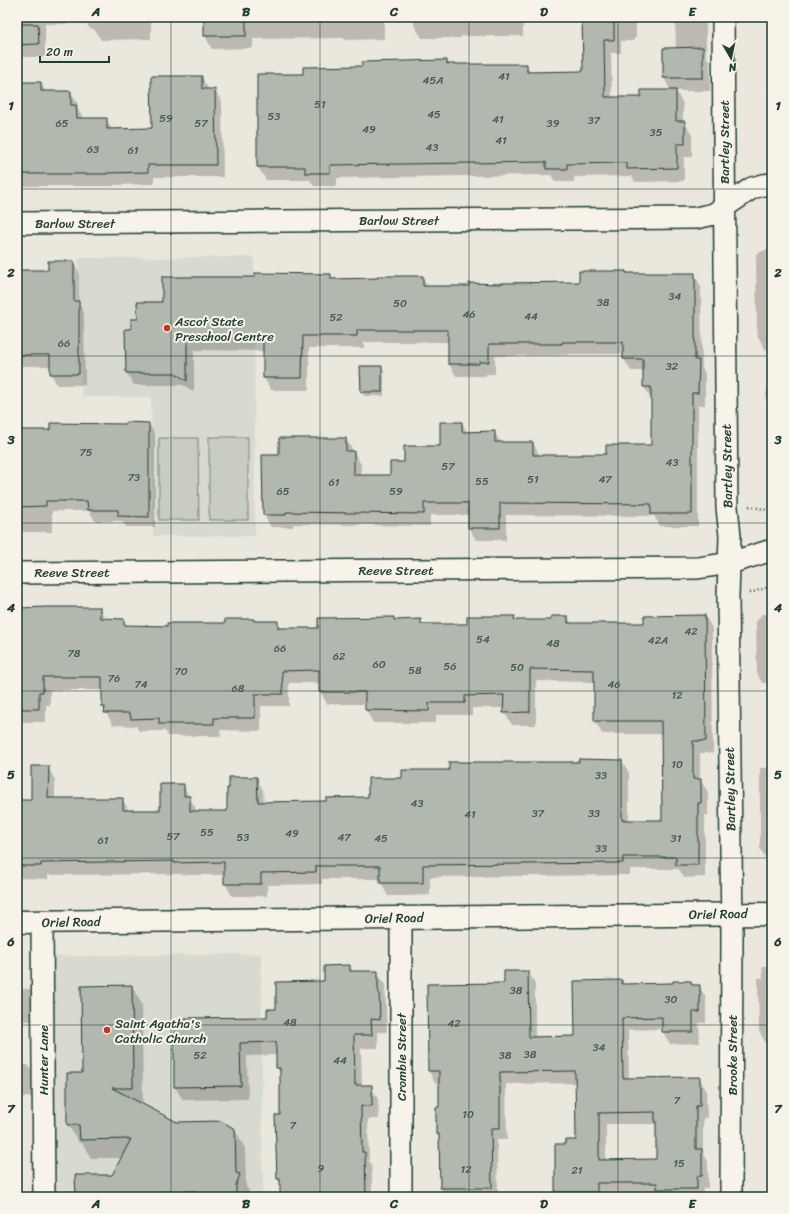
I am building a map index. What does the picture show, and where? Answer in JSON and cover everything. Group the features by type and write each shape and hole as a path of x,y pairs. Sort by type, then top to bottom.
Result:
{"street":[{"name":"Bartley Street","path":"723,17 727,507 730,536 728,604 731,914"},
{"name":"Barlow Street","path":"17,223 696,218 714,214 752,188 772,184"},
{"name":"Reeve Street","path":"17,572 698,568 730,563 772,550"},
{"name":"Brooke Street","path":"731,914 731,1197"},
{"name":"Oriel Road","path":"17,922 772,914"},
{"name":"Crombie Street","path":"401,918 401,1197"},
{"name":"Hunter Lane","path":"42,922 44,1197"}],"path":[{"path":"745,505 772,511"},
{"path":"745,596 749,593 772,586"}],"shaded area":[{"name":"Ascot State Preschool Centre","path":"254,257 255,536 153,536 151,397 82,397 78,258"},
{"path":"209,437 248,437 248,520 209,520"},
{"path":"159,438 198,438 199,520 159,520"},
{"path":"261,954 263,1197 55,1197 52,956"}],"building":[{"path":"204,17 246,17 246,36 204,36"},
{"path":"582,17 614,17 614,40 604,40 605,97 641,97 641,90 676,90 676,121 685,121 685,144 677,144 677,168 627,169 627,163 567,164 567,169 546,169 546,162 330,165 330,173 305,173 305,167 257,167 257,74 303,74 303,67 362,66 362,62 447,60 447,64 527,64 527,72 583,71"},
{"path":"17,24 38,24 39,44 17,45"},
{"path":"703,47 703,78 663,78 663,48"},
{"path":"151,76 202,76 202,89 215,89 216,165 148,165 148,172 107,174 17,174 17,82 41,82 41,91 71,91 71,105 76,105 77,118 107,118 107,129 152,128"},
{"path":"48,261 74,261 74,301 79,301 79,374 50,374 50,355 17,355 17,270 48,270"},
{"path":"579,271 695,273 695,360 699,360 698,393 692,393 692,514 651,514 651,504 500,503 500,528 468,528 468,503 424,503 424,514 286,512 286,515 263,515 262,455 279,455 279,438 346,438 346,451 354,451 354,475 390,475 390,462 404,462 404,446 440,446 440,422 462,422 462,432 495,431 495,442 533,442 533,455 606,454 606,445 651,445 651,387 643,387 643,359 623,359 623,342 489,344 489,362 479,362 479,364 448,364 448,330 357,330 357,336 303,336 302,378 263,378 263,339 187,338 187,381 175,373 126,373 125,329 131,329 131,319 138,319 137,302 162,302 162,277 255,277 255,273 331,274 331,279 378,278 378,276 423,276 423,286 469,286 469,283 501,284 579,282"},
{"path":"360,366 382,366 382,392 361,392"},
{"path":"126,422 149,423 149,517 118,516 118,510 88,510 87,501 46,501 46,506 17,507 17,430 50,430 50,423 126,424"},
{"path":"100,607 100,618 124,619 124,625 167,626 167,623 225,623 225,619 254,619 254,621 278,621 278,628 318,628 318,618 394,617 394,620 421,619 421,624 467,624 467,616 515,616 514,620 551,620 551,616 568,616 568,623 644,623 644,616 705,615 706,741 693,741 693,779 701,779 701,803 698,803 698,865 676,865 676,857 623,857 623,863 423,865 423,883 380,883 380,866 316,866 316,872 261,873 261,884 224,884 224,862 174,863 174,861 41,863 41,866 17,866 17,800 31,800 31,766 49,766 48,798 123,798 123,810 160,810 160,784 184,784 184,796 190,796 190,811 227,811 227,788 229,788 229,777 257,777 258,802 326,801 326,798 368,797 368,778 402,778 402,770 449,770 449,762 579,762 579,759 622,760 622,820 662,820 661,721 594,721 594,670 530,669 530,712 503,713 504,695 465,696 465,703 429,703 429,711 365,710 365,692 319,692 319,670 282,671 283,694 255,694 255,718 214,718 214,724 159,724 159,718 131,719 130,714 128,713 104,713 105,707 102,707 102,677 43,677 43,692 39,692 39,709 17,709 17,608"},
{"path":"350,965 350,971 378,971 380,1020 371,1019 372,1035 354,1035 355,1085 372,1085 372,1106 361,1106 362,1152 365,1152 366,1197 280,1197 280,1179 277,1179 275,1115 280,1115 280,1068 276,1068 276,1042 240,1043 241,1086 174,1087 174,1022 185,1022 185,1018 267,1017 267,1009 276,1009 276,982 324,981 324,966"},
{"path":"504,971 528,971 529,1037 575,1036 574,981 622,980 622,984 673,983 673,981 691,981 692,985 700,985 700,1012 693,1012 693,1032 662,1032 662,1017 622,1018 623,1078 700,1077 700,1106 696,1106 696,1149 702,1149 702,1176 697,1176 697,1189 657,1189 657,1183 597,1183 597,1192 555,1192 555,1144 565,1144 565,1140 576,1140 575,1071 500,1072 500,1128 491,1128 492,1188 440,1188 439,1134 436,1134 436,1107 439,1107 439,1071 428,1071 427,984 504,983","holes":["655,1112 656,1159 599,1160 599,1113"]},
{"path":"132,985 133,1088 112,1088 177,1122 221,1121 235,1129 236,1173 240,1174 236,1185 236,1197 212,1197 195,1191 165,1192 162,1197 76,1197 75,1175 112,1175 131,1139 80,1140 79,1125 67,1125 67,1073 82,1073 81,986"}],"place":[{"name":"Ascot State Preschool Centre","path":"167,328"},
{"name":"Saint Agatha's Catholic Church","path":"107,1030"}]}
